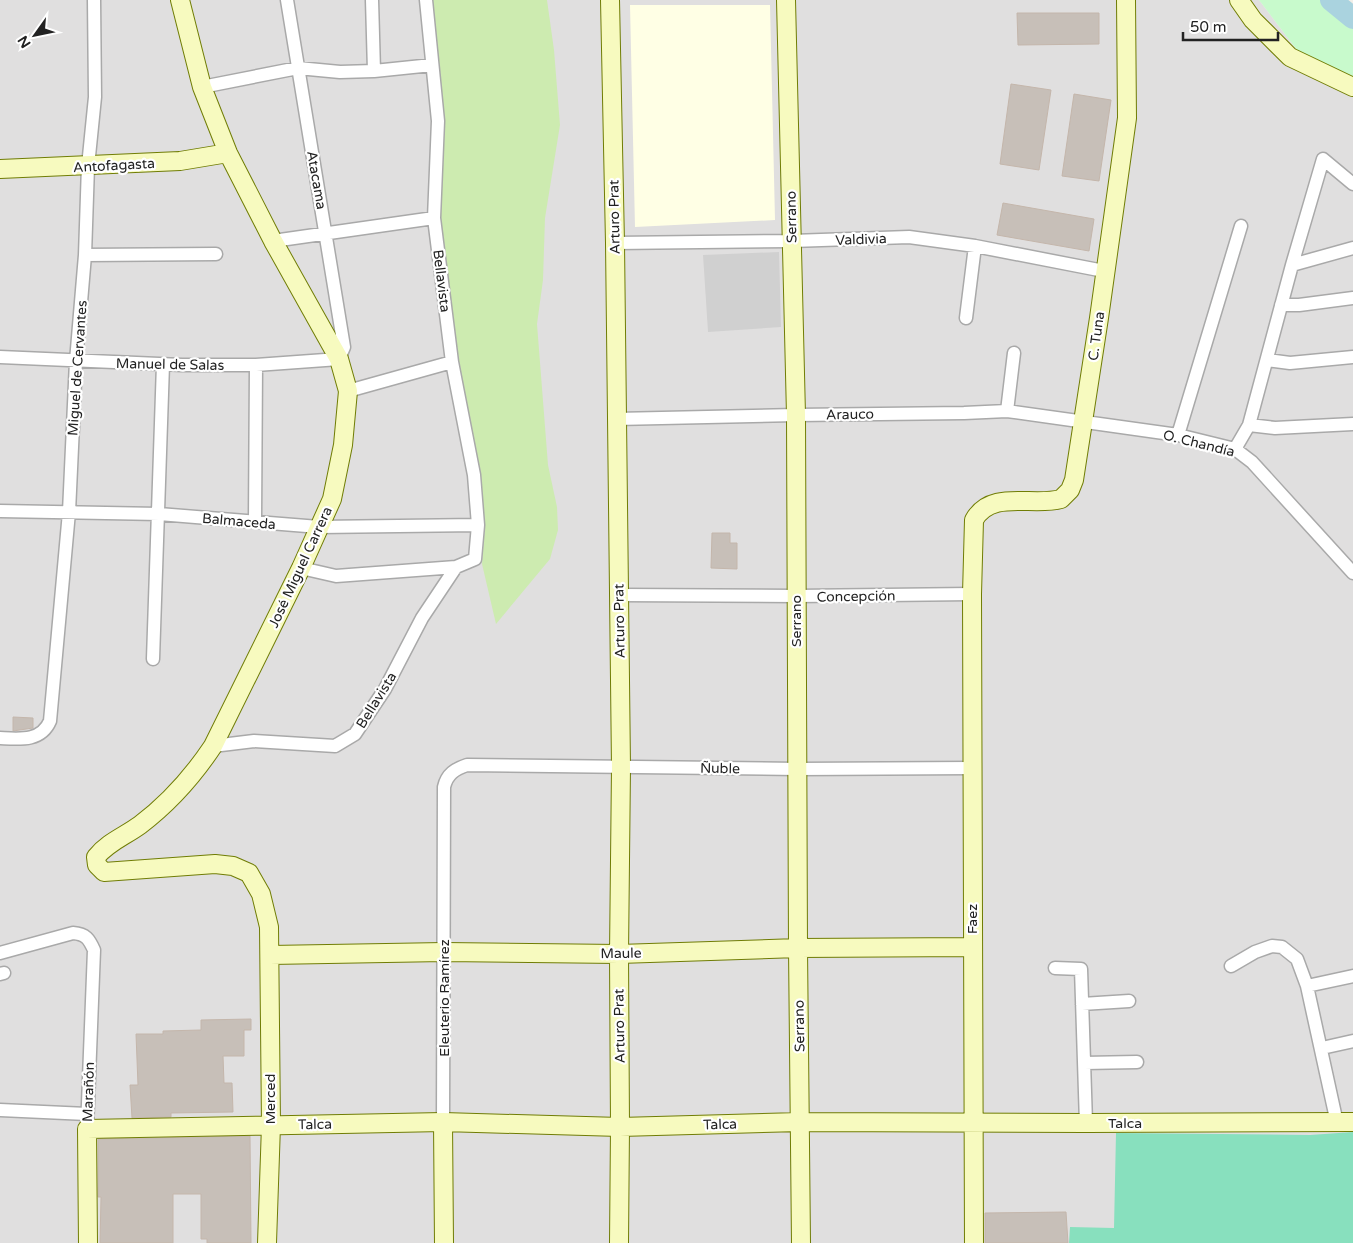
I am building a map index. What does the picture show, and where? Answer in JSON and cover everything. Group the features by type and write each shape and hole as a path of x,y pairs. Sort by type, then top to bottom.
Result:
{"main road":[{"name":"José Miguel Carrera","path":"180,0 202,87 228,153 273,241 339,359 348,391 343,445 332,499 301,568 214,746 176,795 139,825 102,849 96,857 97,865 104,872 216,864 233,866 249,873 261,894 269,927 270,955"},
{"name":"Arturo Prat","path":"610,0 621,767 618,954 619,1243"},
{"name":"Serrano","path":"786,0 796,415 801,1243"},
{"name":"C. Tuna","path":"972,594 974,520 979,512 988,505 1001,502 1056,500 1066,496 1074,480 1127,118 1126,0"},
{"path":"1239,0 1253,20 1290,57 1353,87"},
{"name":"Antofagasta","path":"0,169 180,161 228,153"},
{"name":"Faez","path":"972,594 974,1243"},
{"name":"Maule","path":"270,955 444,952 618,954 798,948 973,947"},
{"name":"Merced","path":"267,1243 270,1125 270,955"},
{"name":"Talca","path":"87,1121 270,1125 443,1122 620,1127 800,1122 1345,1122"},
{"name":"Marañón","path":"87,1121 88,1243"},
{"name":"Eleuterio Ramírez","path":"443,1122 444,1243"}],"street":[{"name":"Miguel de Cervantes","path":"0,738 26,739 42,733 50,721 69,512 76,361 85,255 88,166 95,97 94,0"},
{"name":"Atacama","path":"287,0 344,346 339,359"},
{"path":"372,0 374,71"},
{"name":"Bellavista","path":"214,746 254,741 335,746 355,734 385,690 422,618 456,567 475,560 478,525 474,475 452,362 434,218 438,121 426,0"},
{"path":"202,87 298,68 340,72 374,71 432,65"},
{"path":"1235,449 1249,425 1323,159 1353,184"},
{"path":"273,241 434,218"},
{"path":"1178,435 1241,226"},
{"name":"Valdivia","path":"614,243 792,242 909,237 975,246 1104,271"},
{"path":"966,318 975,246"},
{"path":"1292,265 1353,248"},
{"path":"85,255 216,254"},
{"path":"1281,305 1299,305 1353,298"},
{"path":"1006,411 1014,353"},
{"name":"Manuel de Salas","path":"0,356 76,361 256,365 339,359"},
{"path":"1267,360 1290,363 1353,357"},
{"path":"348,391 452,362"},
{"path":"153,659 163,364"},
{"path":"255,522 256,365"},
{"name":"Arauco","path":"616,419 1006,411 1084,421"},
{"name":"O. Chandía","path":"1084,421 1178,435 1235,449 1252,462 1353,573"},
{"path":"1249,425 1275,428 1353,424"},
{"name":"Balmaceda","path":"0,511 158,514 319,528 478,525"},
{"path":"301,568 336,576 456,567"},
{"name":"Concepción","path":"619,594 796,596 972,594"},
{"name":"Ñuble","path":"467,765 798,769 972,768"},
{"name":"Eleuterio Ramírez","path":"443,1122 444,787 447,777 457,769 467,765"},
{"name":"Marañón","path":"0,953 73,933 82,934 91,942 94,950 87,1121"},
{"path":"1231,966 1255,952 1272,946 1282,947 1297,959 1307,986 1322,1048 1345,1122"},
{"path":"1055,968 1081,969 1086,1123"},
{"path":"1307,986 1353,976"},
{"path":"1082,1004 1129,1001"},
{"path":"1322,1048 1353,1041"},
{"path":"1084,1062 1138,1062"},
{"path":"0,1110 87,1121"}],"shaded area":[{"path":"0,0 1259,0 1300,54 1353,89 1353,1243 0,1243"},
{"path":"630,5 770,5 775,220 635,227"},
{"path":"779,252 781,327 708,332 703,255"}],"green space":[{"path":"432,0 547,0 554,50 560,125 545,218 543,280 537,324 548,465 557,507 558,530 550,559 496,624 482,564 485,525 480,474 459,361 440,217 444,120"},
{"path":"1259,0 1331,0 1353,18 1353,89 1300,54"},
{"path":"1353,1132 1353,1243 1069,1243 1070,1227 1114,1228 1116,1133 1310,1135"}],"building":[{"path":"1017,13 1099,13 1099,44 1018,45"},
{"path":"1011,84 1051,90 1039,170 1000,164"},
{"path":"1074,94 1111,100 1099,181 1062,176"},
{"path":"1003,203 1094,219 1089,251 997,235"},
{"path":"712,533 730,533 730,543 737,543 737,569 711,568"},
{"path":"13,717 33,718 33,728 13,731"},
{"path":"251,1019 251,1030 244,1030 244,1056 223,1056 224,1083 232,1083 233,1112 171,1113 171,1117 132,1118 130,1085 138,1085 136,1034 163,1034 163,1031 201,1030 201,1020"},
{"path":"250,1136 251,1243 207,1243 207,1239 201,1239 201,1194 173,1194 173,1243 100,1243 101,1197 98,1197 98,1139"},
{"path":"1066,1212 1068,1243 985,1243 985,1213"}],"waterway":[{"path":"1331,0 1353,18"}]}
